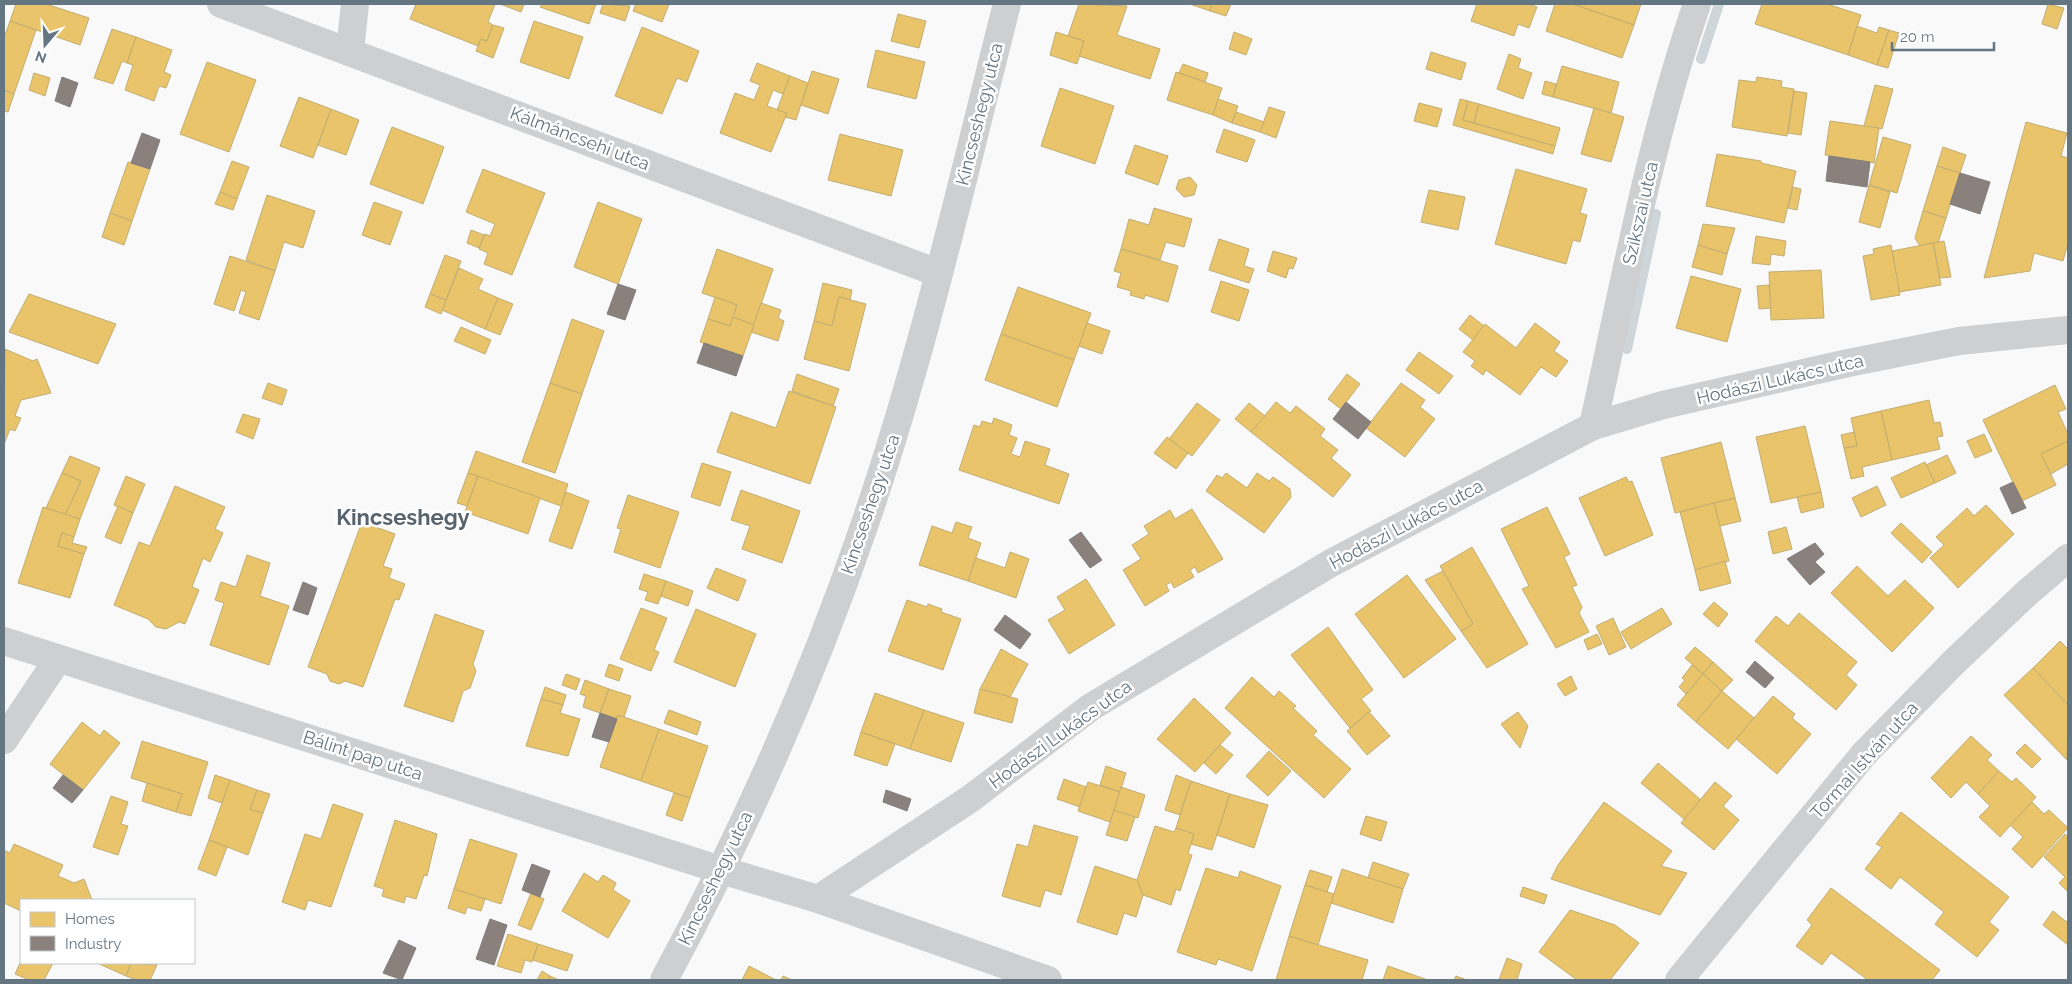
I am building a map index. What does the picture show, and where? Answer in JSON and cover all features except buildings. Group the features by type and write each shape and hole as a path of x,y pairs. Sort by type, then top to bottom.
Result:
{"street":[{"name":"Kálmáncsehi utca","path":"221,4 938,274"},
{"path":"350,51 355,4"},
{"name":"Kincseshegy utca","path":"664,980 721,870 778,746 862,533 903,405 1007,4"},
{"name":"Szikszai utca","path":"1593,426 1642,199 1683,48 1697,4"},
{"name":"Hodászi Lukács utca","path":"818,899 970,799 1091,707 1340,558 1593,426 1663,405 1857,361 1959,341 2068,330"},
{"name":"Tormai István utca","path":"1678,980 1864,754 1953,663 2068,558"},
{"name":"Bálint pap utca","path":"4,641 721,870 818,899 1048,980"},
{"path":"4,740 58,659"}],"waterway":[{"path":"1701,59 1719,4"},
{"path":"1627,349 1656,214"}],"district":[{"name":"Kincseshegy","path":"403,517"}]}
